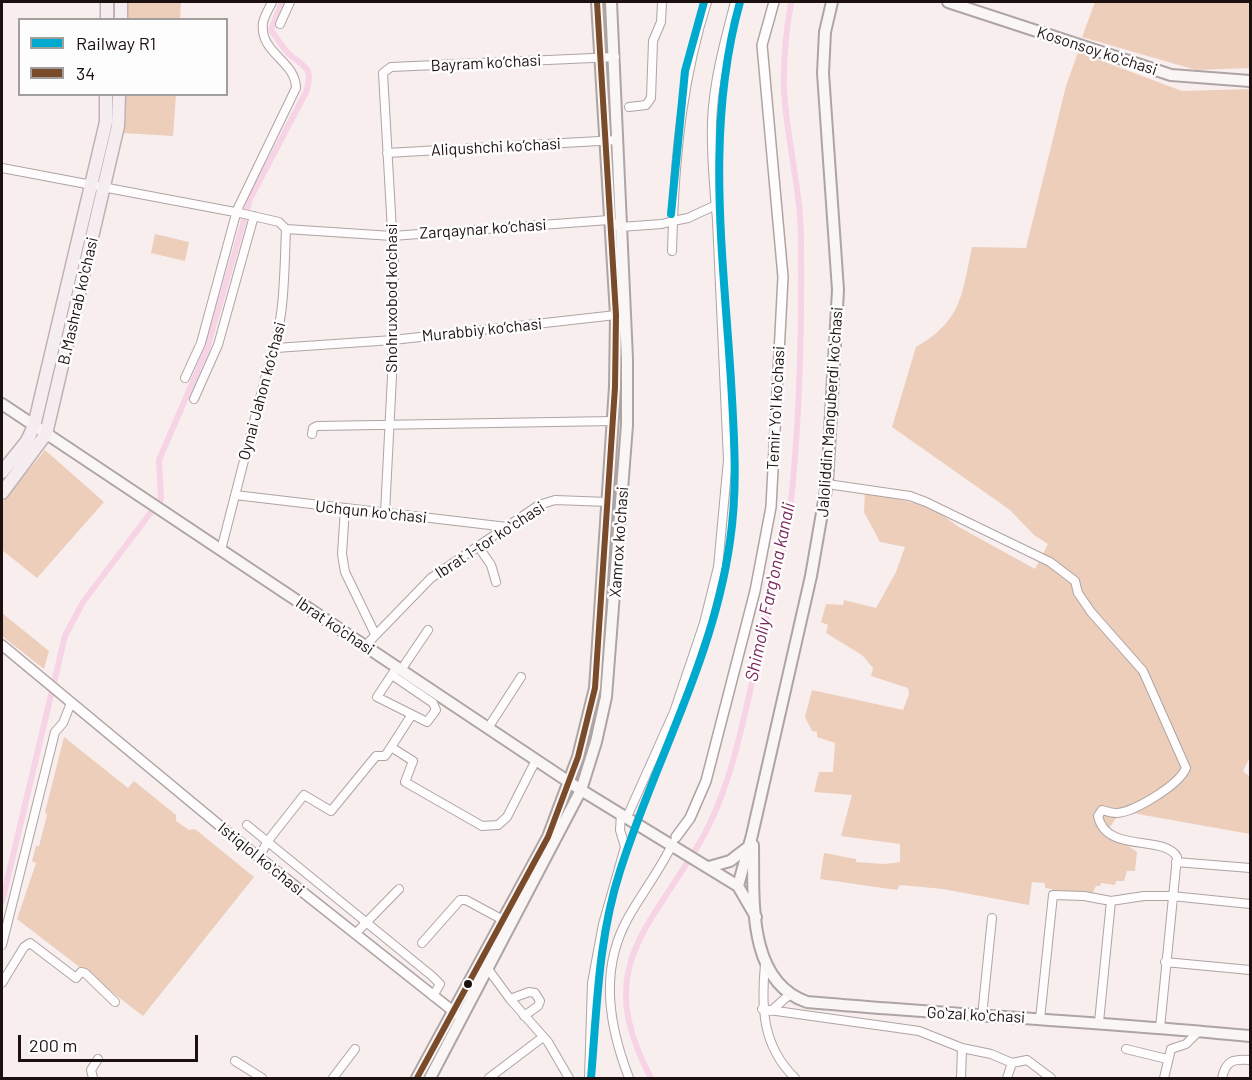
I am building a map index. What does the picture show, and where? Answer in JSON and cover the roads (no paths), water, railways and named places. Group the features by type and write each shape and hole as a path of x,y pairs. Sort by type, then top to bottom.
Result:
{"main road":[{"path":"107,2 107,18"},
{"path":"121,2 121,18"},
{"path":"417,1078 548,837 570,782 589,718 595,688 613,421 616,315 609,220 611,140 597,2"},
{"name":"Xamrox koʻchasi","path":"430,1078 581,790 596,742 606,697 623,480 627,359 620,228 611,140 615,57 611,2"},
{"name":"Jaloliddin Manguberdi koʻchasi","path":"738,886 752,835 821,531 827,484 838,290 823,73 825,32 832,2"},
{"name":"Kosonsoy koʻchasi","path":"948,2 1171,75 1251,81"},
{"name":"B.Mashrab ko'chasi","path":"2,493 46,434 98,186 106,122 106,96"},
{"name":"B.Mashrab ko'chasi","path":"2,472 27,441 34,426 98,186 118,126 119,96"},
{"name":"Ibrat ko'chasi","path":"2,404 365,646 397,671 581,790 624,815 675,840 706,865 738,886"},
{"path":"752,835 756,917 765,964 779,985 790,994"},
{"path":"706,865 730,861 747,848"},
{"path":"738,886 756,917"},
{"name":"Goʻzal koʻchasi","path":"790,994 807,1002 982,1016 1099,1022 1251,1036"}],"street":[{"path":"185,378 201,343 238,213 296,88 293,72 276,56 265,39 262,25 272,2"},
{"path":"280,24 290,2"},
{"path":"629,107 646,105 651,98 653,41 661,22 662,2"},
{"path":"672,251 681,110 696,37 707,2"},
{"path":"589,1078 592,983 603,924 625,847 620,830 624,815 674,712 704,623 718,567 728,460 712,159 713,105 735,2"},
{"name":"Temir Yoʻl koʻchasi","path":"675,840 690,818 706,781 755,591 771,507 783,277 762,45 774,2"},
{"path":"602,57 615,57"},
{"name":"Bayram ko‘chasi","path":"383,83 383,73 391,68 602,57"},
{"name":"Shohruxobod ko'chasi","path":"383,83 392,236 393,340 385,513"},
{"name":"Aliqushchi ko‘chasi","path":"387,153 611,140"},
{"name":"Zarqaynar ko‘chasi","path":"2,168 253,216 279,222 286,229 392,236 609,220"},
{"path":"609,220 620,228 662,224 688,218 716,205"},
{"path":"194,399 218,345 253,216"},
{"name":"Oynai Jahon ko‘chasi","path":"221,550 264,382 276,348 284,309 286,229"},
{"name":"Murabbiy ko‘chasi","path":"276,348 393,340 616,315"},
{"path":"312,434 315,426 613,421"},
{"path":"609,478 623,480"},
{"path":"827,484 910,496 1050,562 1075,581 1078,593 1091,612 1143,671 1186,762 1184,774 1170,788 1117,813 1102,810 1099,820 1118,839 1172,851 1176,862 1160,1028"},
{"name":"Uchqun koʻchasi","path":"236,495 507,527"},
{"name":"Ibrat 1-tor koʻchasi","path":"365,646 432,578 548,501 608,502"},
{"path":"345,508 342,554 345,572 375,634"},
{"path":"478,546 491,566 496,582"},
{"path":"397,671 435,705 436,710 427,722 377,697 428,630"},
{"name":"Istiqlol koʻchasi","path":"2,645 259,858 462,1018"},
{"path":"488,728 521,677"},
{"path":"2,945 55,732 63,723 71,703"},
{"path":"259,858 267,842 304,795 331,811 376,756 385,756 411,716"},
{"path":"391,747 413,761 405,779 406,784 489,827 498,825 507,817 536,760"},
{"path":"247,825 440,984 433,996"},
{"path":"629,1078 609,1004 613,955 628,918 662,866 675,840"},
{"path":"1176,862 1251,868"},
{"path":"355,934 399,890"},
{"path":"1040,1019 1053,895 1084,896 1111,901 1124,901 1144,896 1172,896 1251,904"},
{"path":"422,943 460,900 466,900 503,920"},
{"path":"1099,1022 1111,901"},
{"path":"982,1016 992,918"},
{"path":"2,983 24,946 30,943 76,978 81,972 85,973 115,1002"},
{"path":"405,973 414,961"},
{"path":"1165,962 1251,970"},
{"path":"765,964 762,1010 773,1049 793,1077"},
{"path":"489,969 510,999 543,1037 568,1078"},
{"path":"510,999 530,992 537,996 540,1001 538,1006 524,1016"},
{"path":"771,1011 790,994"},
{"path":"762,1010 919,1031 962,1048 991,1054 1012,1063 1027,1060 1051,1078"},
{"path":"1164,1078 1171,1049 1186,1044 1199,1031"},
{"path":"489,1078 543,1037"},
{"path":"961,1078 962,1048"},
{"path":"1126,1048 1167,1059"},
{"path":"333,1078 355,1049"},
{"path":"93,1078 91,1070 98,1059"},
{"path":"1222,1078 1227,1063 1234,1059 1251,1060"},
{"path":"234,1061 262,1078"},
{"path":"1007,1078 1012,1063"}],"waterway":[{"path":"2,902 65,636 83,602 161,499 159,460 207,349 250,199 306,92 309,77 306,69 286,51 271,30 282,2"},
{"name":"Shimoliy Fargʻona kanali","path":"651,1078 634,1039 627,1006 627,976 635,949 648,923 704,835 723,792 745,714 783,552 790,510 801,342 799,204 784,91 785,46 791,2"}],"rail line":[{"name":"R1","path":"671,214 685,71 704,2"},
{"name":"R1","path":"591,1078 603,948 613,897 634,830 682,708 711,626 730,541 735,481 734,441 719,190 723,96 729,49 740,2"}]}
